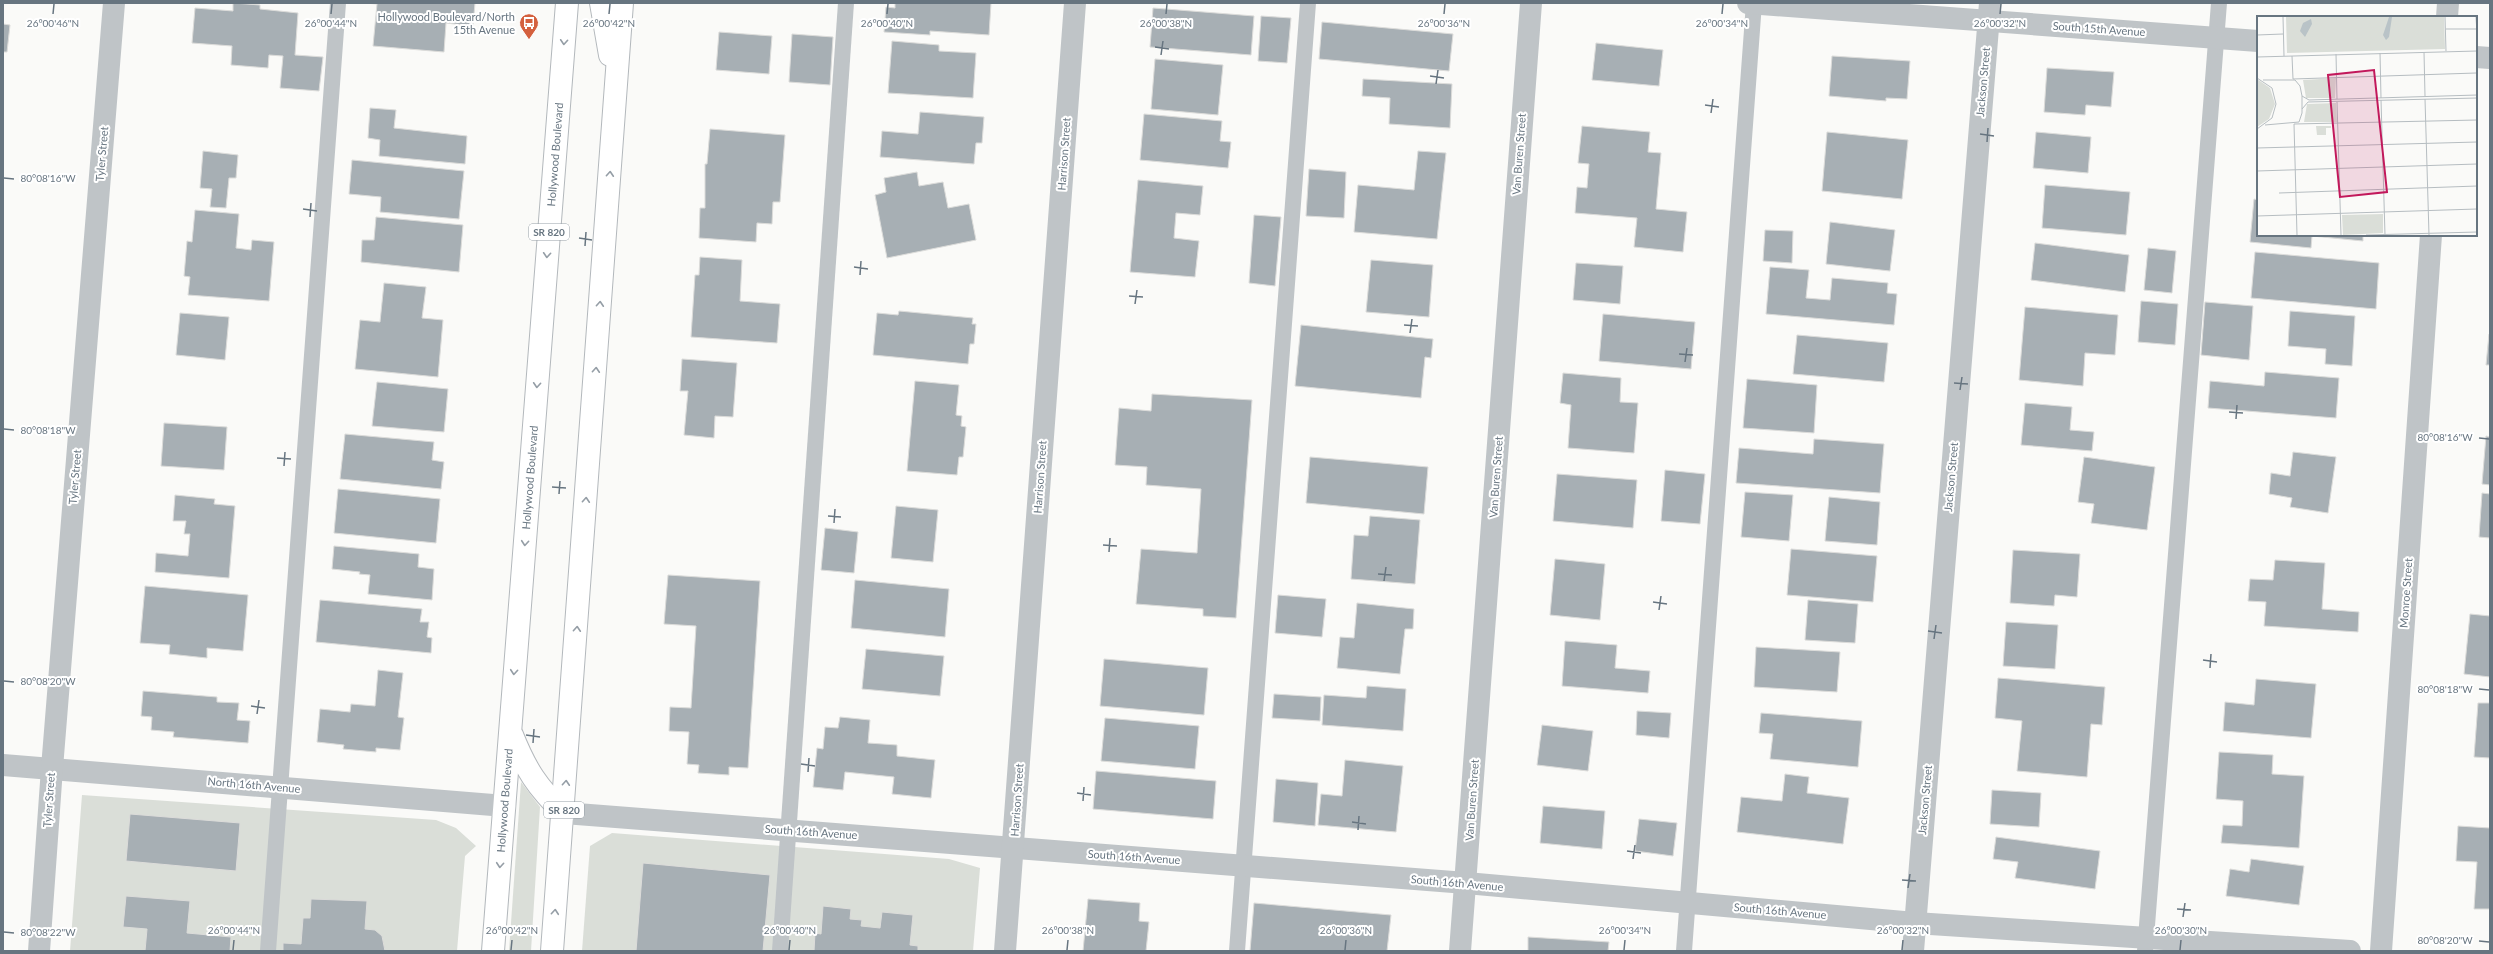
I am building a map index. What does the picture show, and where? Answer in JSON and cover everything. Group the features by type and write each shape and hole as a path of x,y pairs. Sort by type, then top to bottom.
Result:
{"main road":[{"name":"Hollywood Boulevard","path":"493,951 567,3"},
{"path":"602,3 616,92"},
{"name":"SR 820","path":"552,951 564,813 622,3"},
{"path":"510,729 524,766 543,793 564,813"}],"street":[{"name":"Tyler Street","path":"39,951 52,768 114,3"},
{"name":"Harrison Street","path":"1005,951 1074,3"},
{"name":"Van Buren Street","path":"1460,951 1530,3"},
{"name":"South 15th Avenue","path":"1748,3 1989,12 2217,38 2257,41"},
{"path":"2447,16 2448,3"},
{"name":"Jackson Street","path":"1913,951 1989,12"},
{"path":"2477,57 2490,58"},
{"name":"Monroe Street","path":"2381,951 2431,236"},
{"name":"North 16th Avenue","path":"3,765 505,806"},
{"name":"South 16th Avenue","path":"564,813 1466,883 2145,944 2350,951"}],"lane":[{"path":"268,951 338,3"},
{"path":"780,951 790,830 846,3"},
{"path":"1237,951 1308,3"},
{"path":"1684,951 1754,3"},
{"path":"2145,944 2219,3"}],"shaded area":[{"path":"521,782 540,807 531,951 509,951"},
{"path":"82,795 436,820 456,828 476,846 465,856 457,951 70,951"},
{"path":"612,833 949,859 980,868 973,951 582,951 590,846"}],"building":[{"path":"233,3 260,5 260,9 298,13 295,55 323,57 319,91 280,88 283,56 269,55 268,68 231,65 232,46 192,43 195,8 233,11"},
{"path":"365,3 475,3 473,26 446,23 444,52 373,46 377,4"},
{"path":"895,3 991,3 989,35 930,31 930,35 884,32 886,7 895,8"},
{"path":"1153,8 1254,16 1251,55 1150,47"},
{"path":"1261,16 1291,18 1287,63 1258,61"},
{"path":"1322,22 1453,34 1449,71 1319,59"},
{"path":"3,24 10,25 7,52 3,52"},
{"path":"719,32 772,36 769,74 716,70"},
{"path":"792,34 833,37 830,85 789,82"},
{"path":"892,41 939,45 939,51 976,53 973,98 888,93"},
{"path":"1596,43 1663,50 1659,86 1592,80"},
{"path":"1832,56 1910,61 1907,99 1886,98 1886,101 1829,96"},
{"path":"1155,59 1223,65 1218,115 1151,109"},
{"path":"2047,68 2114,72 2111,107 2086,105 2085,115 2044,112"},
{"path":"1363,79 1452,84 1450,128 1389,124 1390,98 1362,96"},
{"path":"370,108 396,110 394,128 467,136 465,164 379,156 380,140 368,138"},
{"path":"920,112 984,117 982,143 976,143 974,164 880,157 882,131 918,134"},
{"path":"1144,114 1222,121 1220,141 1231,142 1228,168 1140,160"},
{"path":"1582,126 1650,132 1648,152 1661,153 1656,209 1687,212 1683,252 1634,247 1637,218 1575,213 1577,187 1587,188 1589,164 1578,163"},
{"path":"710,129 785,135 780,202 773,202 772,224 757,223 756,242 699,238 700,208 705,208 705,164 707,164"},
{"path":"1827,132 1908,140 1902,199 1822,191"},
{"path":"2036,132 2091,137 2088,173 2033,168"},
{"path":"203,151 238,155 236,178 229,178 226,208 210,207 212,189 200,188"},
{"path":"1418,151 1446,153 1437,239 1354,232 1358,185 1414,190"},
{"path":"352,160 464,171 459,219 380,212 381,197 349,194"},
{"path":"1309,169 1346,172 1344,218 1306,216"},
{"path":"917,172 919,186 943,182 948,208 969,204 976,240 887,258 875,195 886,192 884,178"},
{"path":"1138,180 1203,186 1200,215 1176,213 1174,238 1199,241 1195,277 1130,272"},
{"path":"2045,185 2130,192 2126,235 2042,228"},
{"path":"2254,199 2257,200 2257,236 2312,236 2311,248 2250,242"},
{"path":"195,210 239,214 236,248 251,250 252,240 274,242 269,301 188,295 190,277 184,276 187,241 192,242"},
{"path":"1254,215 1281,217 1275,286 1249,283"},
{"path":"376,217 463,225 459,272 361,262 362,240 374,240"},
{"path":"1830,222 1895,230 1890,271 1826,264"},
{"path":"1765,230 1793,231 1792,263 1763,261"},
{"path":"2312,236 2363,236 2363,241"},
{"path":"2035,243 2129,255 2125,292 2031,280"},
{"path":"2148,248 2176,251 2172,293 2144,290"},
{"path":"2255,252 2379,263 2376,309 2251,298"},
{"path":"700,257 742,260 740,301 780,304 777,343 691,337 695,275 699,275"},
{"path":"1371,260 1433,265 1429,317 1366,312"},
{"path":"1576,263 1623,266 1620,304 1573,300"},
{"path":"1770,267 1809,270 1806,298 1830,300 1832,278 1888,283 1887,293 1897,294 1894,325 1766,314"},
{"path":"384,283 426,287 422,318 443,320 438,377 355,369 360,320 380,322"},
{"path":"2141,301 2178,304 2175,345 2138,342"},
{"path":"2205,302 2253,306 2249,360 2201,355"},
{"path":"2025,307 2118,315 2115,355 2085,353 2083,386 2019,380"},
{"path":"899,311 973,318 972,324 976,324 974,344 970,344 968,364 873,355 877,313 898,315"},
{"path":"2290,311 2355,316 2352,366 2325,364 2326,349 2288,346"},
{"path":"180,313 229,317 225,360 176,355"},
{"path":"1603,314 1695,322 1691,369 1599,361"},
{"path":"1301,325 1433,339 1431,358 1425,357 1421,398 1295,386"},
{"path":"2489,334 2490,365 2486,365"},
{"path":"1797,335 1888,343 1884,382 1793,374"},
{"path":"682,359 737,363 733,417 715,416 714,438 684,435 688,391 680,391"},
{"path":"2265,372 2339,378 2336,418 2208,408 2210,381 2264,386"},
{"path":"1563,373 1621,378 1620,402 1638,403 1634,453 1568,448 1571,405 1560,403"},
{"path":"1747,379 1817,385 1814,433 1743,428"},
{"path":"915,381 959,385 956,415 962,416 961,426 966,427 963,457 959,457 957,475 907,471"},
{"path":"377,382 448,389 444,432 372,426"},
{"path":"1152,394 1252,400 1236,618 1203,616 1203,609 1136,604 1141,549 1197,553 1201,489 1146,485 1147,467 1115,465 1119,408 1151,411"},
{"path":"2025,403 2072,407 2070,430 2094,432 2092,451 2021,445"},
{"path":"164,423 227,427 224,470 161,466"},
{"path":"345,434 434,442 432,460 444,462 441,489 340,479"},
{"path":"2486,436 2490,437 2490,485 2482,484"},
{"path":"1814,439 1884,444 1880,493 1736,483 1739,448 1813,454"},
{"path":"2293,452 2336,457 2328,513 2290,507 2292,498 2269,494 2271,473 2290,476"},
{"path":"1310,457 1428,467 1424,514 1306,503"},
{"path":"2084,457 2155,467 2147,530 2091,523 2094,504 2078,502"},
{"path":"1665,470 1705,474 1700,524 1661,521"},
{"path":"1557,474 1637,480 1633,528 1553,521"},
{"path":"338,489 440,499 436,543 334,533"},
{"path":"1745,492 1793,495 1789,541 1741,537"},
{"path":"2482,493 2490,494 2490,538 2479,537"},
{"path":"175,495 215,499 214,504 235,506 229,578 155,572 156,553 188,556 190,534 184,534 186,521 173,521"},
{"path":"1829,497 1880,502 1877,545 1825,541"},
{"path":"896,506 938,510 933,562 891,558"},
{"path":"1370,516 1420,520 1415,584 1351,579 1354,535 1368,536"},
{"path":"825,528 858,532 854,573 821,570"},
{"path":"334,546 419,554 418,567 434,569 432,600 368,594 370,575 359,574 360,572 332,569"},
{"path":"1791,549 1877,556 1873,602 1787,595"},
{"path":"2013,550 2080,554 2077,597 2055,595 2054,606 2010,603"},
{"path":"1555,559 1605,564 1600,620 1550,615"},
{"path":"2275,560 2325,563 2322,609 2359,612 2358,632 2264,626 2266,602 2248,601 2250,579 2273,580"},
{"path":"668,575 760,581 748,768 729,767 729,775 698,773 699,765 687,764 689,732 669,731 670,707 691,708 696,626 664,624"},
{"path":"855,580 949,589 945,637 851,628"},
{"path":"145,586 248,595 243,651 207,648 207,658 169,654 170,645 140,643"},
{"path":"1278,595 1326,599 1322,637 1275,633"},
{"path":"320,600 422,609 420,622 429,622 427,637 432,638 431,653 316,642"},
{"path":"1808,600 1858,604 1855,643 1805,640"},
{"path":"1357,603 1414,609 1413,629 1405,629 1400,674 1337,668 1340,637 1354,638"},
{"path":"2470,614 2490,616 2490,677 2464,674"},
{"path":"2006,622 2058,625 2055,669 2003,666"},
{"path":"1565,641 1617,645 1615,668 1650,671 1648,693 1562,686"},
{"path":"1756,647 1840,652 1837,692 1754,687"},
{"path":"866,649 944,656 940,696 862,689"},
{"path":"1104,659 1208,668 1204,715 1100,706"},
{"path":"378,670 403,673 398,717 404,718 400,750 376,748 376,752 343,749 344,745 317,742 320,709 350,712 351,704 375,706"},
{"path":"1998,678 2105,687 2102,725 2091,724 2087,777 2017,771 2022,721 1995,718"},
{"path":"2256,679 2316,684 2311,738 2223,731 2225,702 2254,705"},
{"path":"1367,686 1406,689 1403,731 1322,725 1324,695 1366,698"},
{"path":"143,691 217,697 217,702 239,703 237,720 250,721 248,743 173,737 174,732 151,730 152,717 141,716"},
{"path":"1274,694 1321,697 1320,721 1272,718"},
{"path":"2478,703 2490,703 2490,758 2474,757"},
{"path":"1637,711 1671,713 1669,738 1636,735"},
{"path":"1761,713 1862,721 1858,767 1770,759 1773,734 1759,733"},
{"path":"840,717 870,720 868,743 897,745 897,756 935,760 931,798 892,794 894,777 845,772 843,790 813,787 817,748 823,749 825,727 838,728"},
{"path":"1105,718 1199,726 1195,769 1101,761"},
{"path":"1542,725 1593,731 1588,771 1537,765"},
{"path":"2219,752 2273,755 2272,774 2304,776 2299,848 2221,843 2223,825 2242,826 2243,801 2216,799"},
{"path":"1345,760 1403,766 1396,832 1318,825 1321,794 1342,796"},
{"path":"1096,771 1216,781 1213,819 1093,809"},
{"path":"1785,774 1809,777 1807,793 1849,798 1843,844 1737,832 1741,797 1782,801"},
{"path":"1276,779 1318,783 1315,826 1273,822"},
{"path":"1992,790 2041,793 2039,827 1990,824"},
{"path":"1543,806 1605,811 1602,849 1540,843"},
{"path":"130,814 240,823 236,871 126,861"},
{"path":"1639,819 1677,823 1673,856 1635,851"},
{"path":"2458,826 2490,828 2490,909 2474,909 2477,862 2456,861"},
{"path":"1996,837 2100,851 2095,889 2015,878 2018,862 1993,859"},
{"path":"2251,859 2304,866 2299,905 2226,896 2230,869 2249,872"},
{"path":"643,863 770,875 763,951 636,951"},
{"path":"126,896 190,901 187,933 231,937 230,951 145,951 147,929 123,927"},
{"path":"311,899 367,901 365,929 375,930 382,936 385,951 283,951 283,943 301,944 303,918 310,918"},
{"path":"1088,899 1140,903 1139,921 1149,922 1146,951 1083,951"},
{"path":"1254,903 1391,915 1387,951 1250,951"},
{"path":"823,906 851,909 850,919 862,920 861,926 880,928 882,912 913,915 910,945 918,946 918,951 814,951 815,933 821,934"},
{"path":"1528,937 1609,942 1608,951 1528,951"}],"place":[{"name":"Hollywood Boulevard/North 15th Avenue","path":"529,40"}]}
